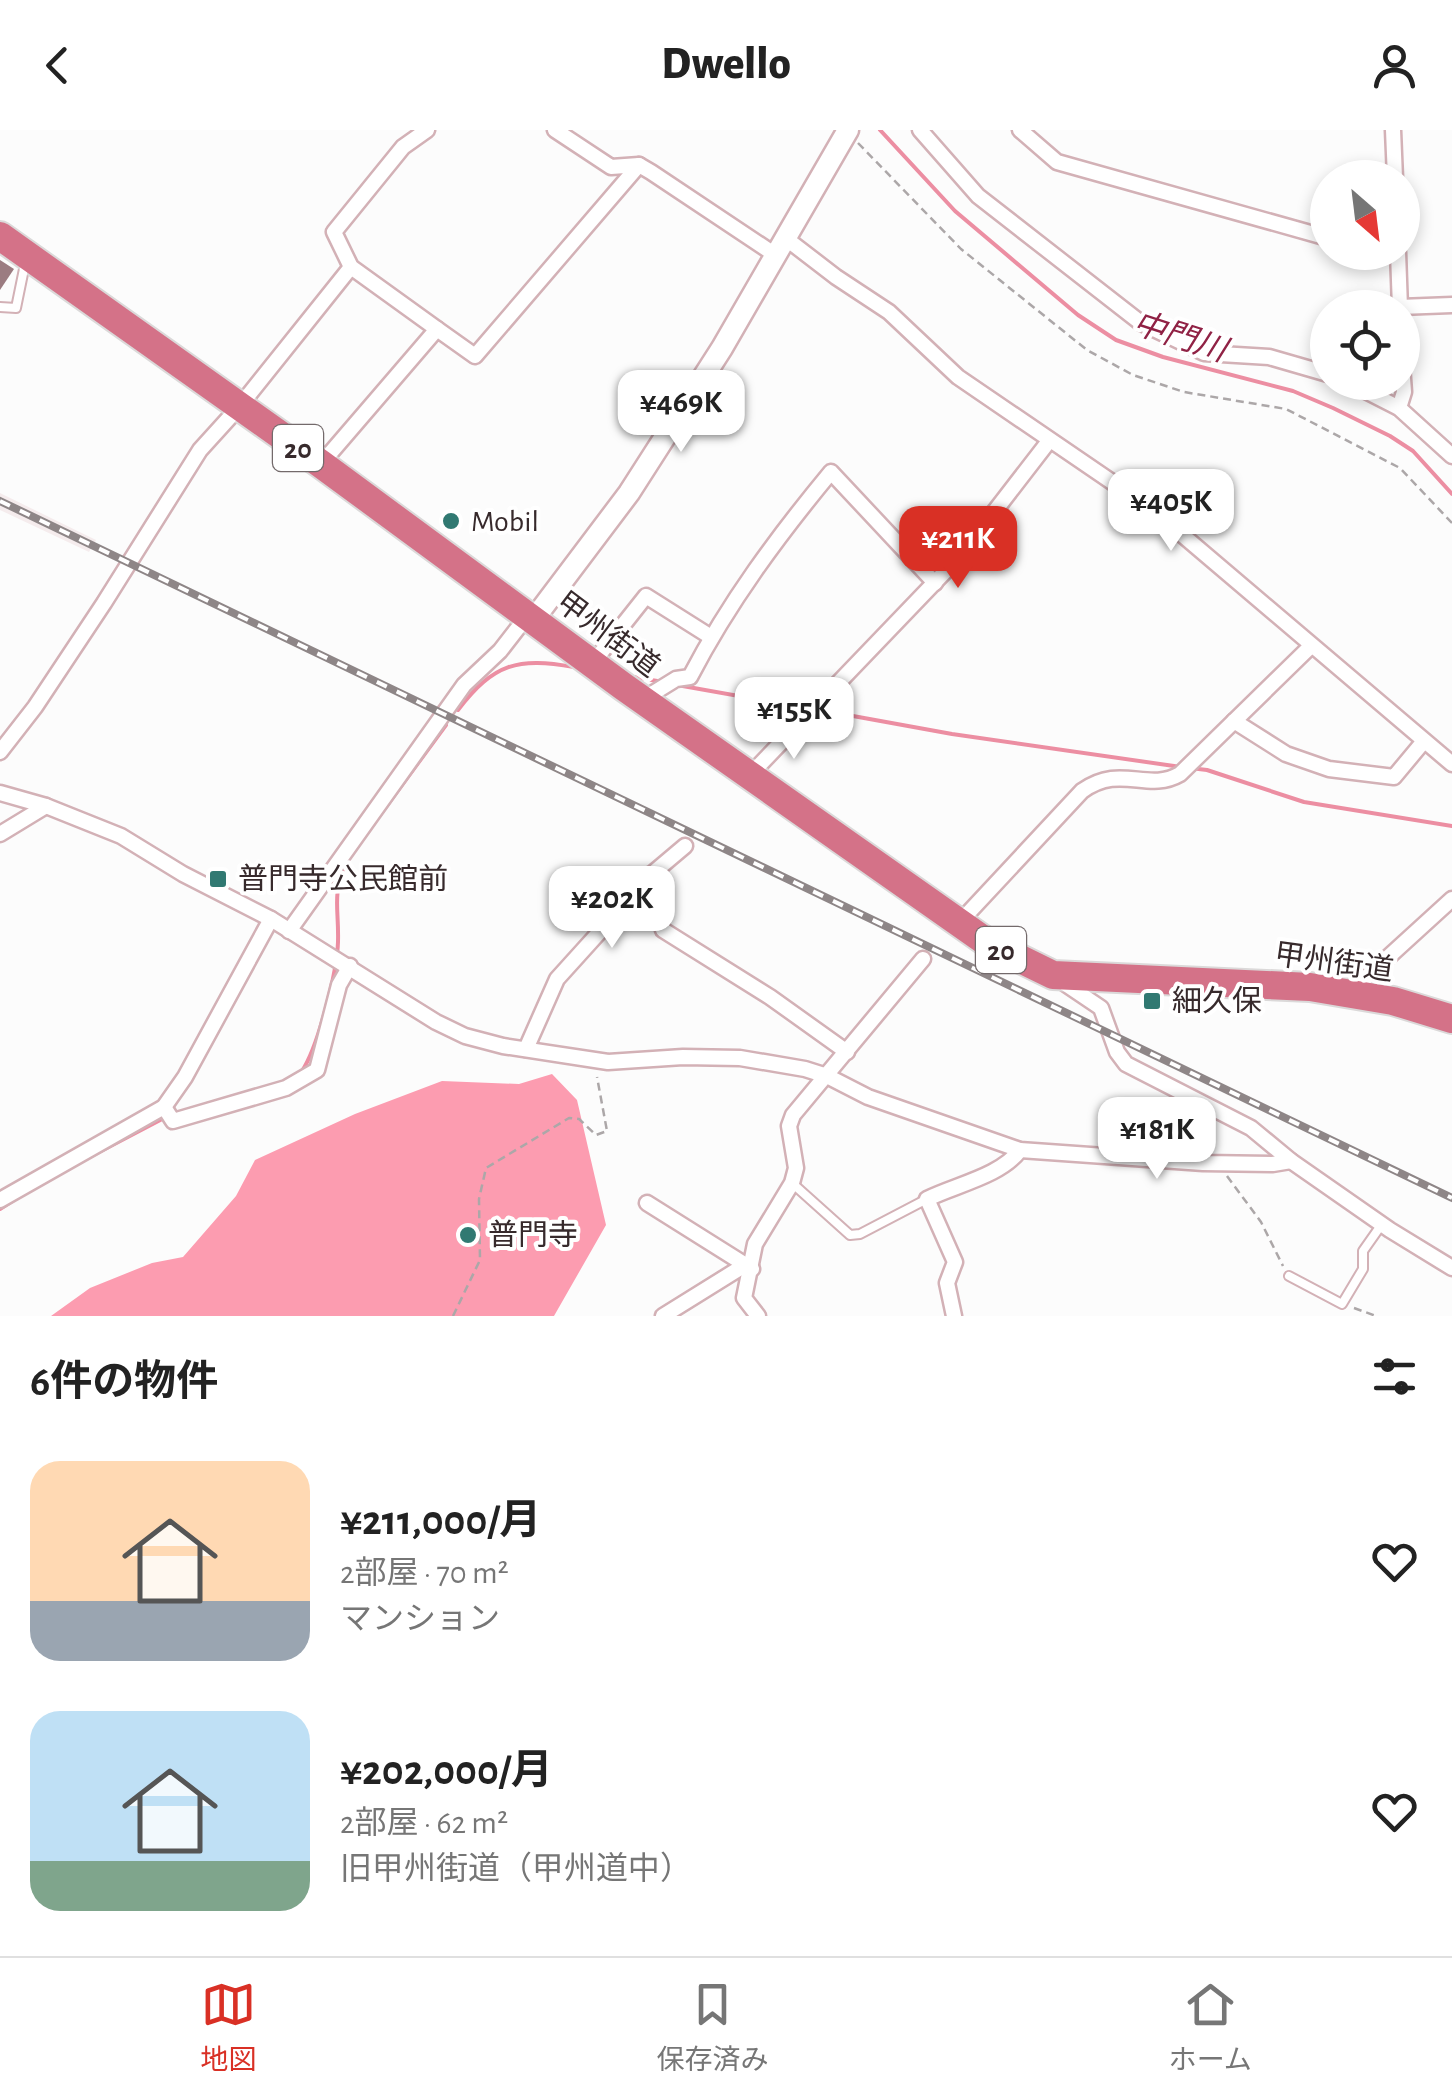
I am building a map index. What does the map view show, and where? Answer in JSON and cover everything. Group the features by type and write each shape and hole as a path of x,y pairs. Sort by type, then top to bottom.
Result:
{"highway":[{"name":"甲州街道","path":"0,236 321,464 592,664 641,692 749,776 958,924 1017,959 1052,975 1350,992 1452,1019"}],"street":[{"path":"427,130 403,146 334,232 351,266 476,356 638,165"},
{"path":"555,130 611,167 638,165 888,312 958,377 1154,510 1452,764"},
{"path":"920,130 978,196 1141,324 1204,352 1268,356 1310,369"},
{"path":"1020,130 1057,162 1310,233"},
{"path":"1393,130 1394,160"},
{"path":"290,931 464,685 531,617 629,492 722,348 844,132"},
{"path":"0,752 104,603 200,450 351,266"},
{"path":"1420,306 1452,305"},
{"path":"321,464 437,329"},
{"path":"1383,400 1398,408 1452,456"},
{"path":"1398,408 1401,400"},
{"path":"749,776 961,555 1048,440"},
{"path":"641,692 690,676 711,637 788,523 831,472 935,582"},
{"path":"592,664 646,596 711,637"},
{"path":"958,924 1082,791 1099,778 1162,780 1180,774 1311,646"},
{"path":"1234,720 1286,754 1329,769 1394,777 1424,741"},
{"path":"0,793 46,806 121,836 327,952 436,1022 465,1036 596,1060 740,1058 828,1076 868,1097 1020,1150 1218,1163 1273,1164 1292,1160"},
{"path":"0,834 46,806"},
{"path":"526,1049 556,979 604,928 620,892 654,873 685,846"},
{"path":"1350,992 1452,899"},
{"path":"167,1112 270,919"},
{"path":"663,930 770,997 847,1052"},
{"path":"758,1316 744,1298 748,1267 755,1244 792,1182 796,1168 790,1126 793,1115 924,958"},
{"path":"0,1200 167,1112 286,1088 316,1070 347,964"},
{"path":"1052,975 1101,1008 1117,1052 1126,1064 1252,1128 1382,1224 1452,1268"},
{"path":"954,1316 947,1284 955,1262 927,1199 992,1171 1015,1158 1020,1150"},
{"path":"647,1203 748,1267"},
{"path":"663,1316 674,1306 748,1267"}],"lane":[{"path":"0,306 16,308 27,256"},
{"path":"792,1182 850,1236 927,1199"},
{"path":"1289,1276 1342,1304 1363,1269 1363,1251 1382,1224"}],"path":[{"path":"844,132 865,146 961,248 1087,350 1133,376 1286,409 1318,424 1400,468 1452,523"},
{"path":"453,1316 480,1260 479,1199 486,1168 568,1118 579,1119 596,1135 607,1131 599,1102 596,1060"},
{"path":"1218,1163 1261,1222 1289,1276"},
{"path":"1342,1304 1376,1316"}],"shaded area":[{"path":"0,493 96,540 89,552 0,510"},
{"path":"552,1074 577,1100 606,1225 554,1316 51,1316 90,1288 152,1263 183,1257 236,1196 255,1160 355,1114 442,1081 519,1084"}],"building":[{"path":"0,260 14,269 0,290"}],"waterway":[{"name":"中門川","path":"880,130 955,211 1078,315 1116,340 1163,357 1293,391 1333,408 1413,451 1452,494"},
{"path":"458,710 483,682 508,667 537,663 574,667"},
{"path":"628,676 663,682"},
{"path":"677,685 806,708"},
{"path":"820,710 952,734 1181,767"},
{"path":"380,815 446,725"},
{"path":"1190,768 1304,802 1452,826"},
{"path":"302,1071 320,1028 334,971 337,895 345,864"},
{"path":"194,1108 267,1087"},
{"path":"82,1161 166,1117"},
{"path":"0,1209 17,1198"}],"railway":[{"path":"0,501 1452,1198"}],"place":[{"name":"Mobil","path":"451,521"},
{"name":"普門寺公民館前","path":"218,879"},
{"name":"細久保","path":"1152,1001"},
{"name":"普門寺","path":"468,1235"}]}
